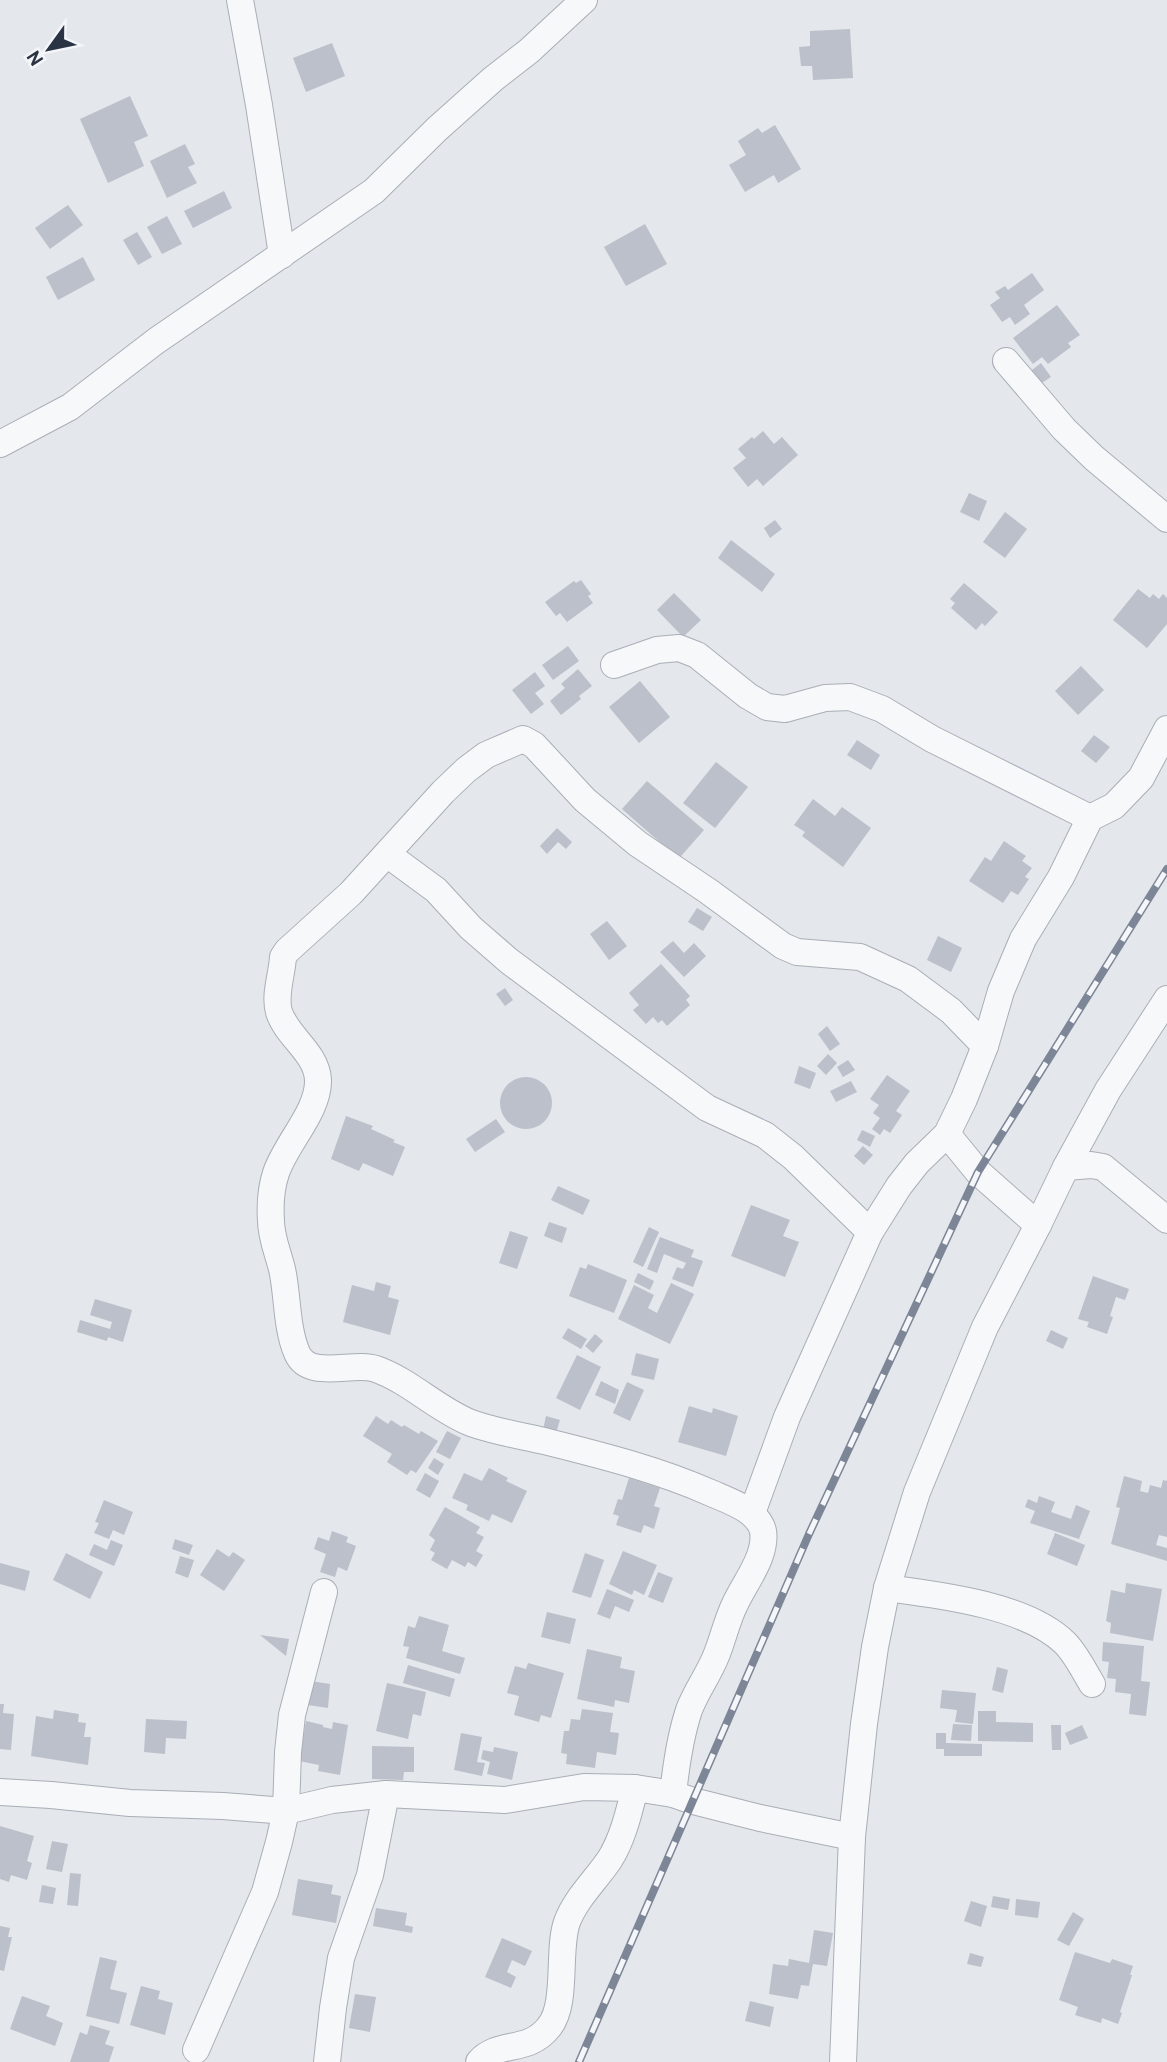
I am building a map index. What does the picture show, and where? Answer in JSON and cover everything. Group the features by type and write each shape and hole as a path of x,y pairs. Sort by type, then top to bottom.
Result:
{"street":[{"path":"240,0 282,255"},
{"path":"0,444 70,407 156,341 374,191 437,129 584,0"},
{"path":"1006,360 1064,429 1167,519"},
{"path":"614,665 657,650 679,648 696,655 748,696 767,707 785,709 825,698 850,696 883,709 932,739 1090,818"},
{"path":"752,1513 787,1417 870,1232 917,1163 947,1134 964,1099 1023,939 1061,877 1090,818 1114,806 1141,778 1167,729"},
{"path":"673,1794 678,1754 690,1707 717,1654 734,1606 759,1559 764,1540 762,1526 752,1513 675,1478 470,1422 375,1369 359,1366 334,1370 307,1365 298,1355 270,1224 272,1193 285,1152 317,1097 318,1082 312,1060 286,1027 278,1009 283,957 351,893 466,770 486,755 523,739 534,745 585,800 638,844 783,946 797,952 860,957 908,979 951,1011 985,1046"},
{"path":"387,854 436,890 471,928 509,961 707,1108 765,1135 793,1157 870,1232"},
{"path":"843,2062 852,1837 864,1724 887,1588 916,1492 985,1326 1108,1090 1167,999"},
{"path":"947,1134 978,1172 1038,1225"},
{"path":"1066,1167 1103,1167 1167,1220"},
{"path":"887,1588 972,1602 1027,1619 1048,1629 1068,1645 1091,1684"},
{"path":"196,2050 265,1892 279,1842 286,1811 292,1715 324,1592"},
{"path":"0,1792 130,1803 286,1811 332,1800 386,1794 505,1800 584,1787 635,1788 673,1794 760,1818 852,1837"},
{"path":"479,2062 494,2050 521,2046 549,2028 557,2013 566,1924 572,1909 611,1857 627,1820 635,1788"},
{"path":"327,2062 341,1958 370,1875 386,1794"}],"building":[{"path":"850,29 853,78 813,80 812,66 801,66 799,47 810,46 810,31"},
{"path":"332,43 345,76 306,92 293,58"},
{"path":"130,96 148,136 134,142 144,166 108,183 80,119"},
{"path":"775,125 801,169 778,183 774,175 745,192 729,165 746,155 738,141 758,128 762,133"},
{"path":"185,144 195,164 188,167 197,183 167,198 150,161"},
{"path":"224,191 232,208 193,228 184,211"},
{"path":"68,205 83,225 50,249 35,228"},
{"path":"167,216 182,244 162,254 147,227"},
{"path":"645,224 667,264 626,286 604,247"},
{"path":"137,232 152,257 138,265 123,240"},
{"path":"83,257 95,280 58,300 46,277"},
{"path":"1032,273 1044,290 1024,305 1030,314 1015,325 1010,317 1002,322 990,305 1000,298 995,292 1005,286 1008,290"},
{"path":"1057,305 1080,335 1068,343 1071,347 1048,364 1042,357 1033,364 1013,338"},
{"path":"1041,363 1051,377 1037,386 1028,373"},
{"path":"763,431 774,444 782,437 798,455 763,486 757,479 748,487 733,468 746,458 738,449"},
{"path":"969,493 987,501 979,521 960,512"},
{"path":"1005,512 1027,529 1005,558 983,542"},
{"path":"775,520 782,529 770,538 764,528"},
{"path":"731,540 775,574 762,592 718,558"},
{"path":"581,580 591,594 588,596 593,603 567,622 560,613 556,616 545,602 574,581 576,583"},
{"path":"964,583 998,612 985,626 982,623 976,630 951,608 955,603 950,599"},
{"path":"1138,589 1150,598 1153,594 1159,599 1163,594 1167,598 1167,624 1147,648 1113,620"},
{"path":"674,593 701,620 683,637 657,610"},
{"path":"568,646 579,661 553,680 542,665"},
{"path":"1081,666 1104,690 1078,715 1055,691"},
{"path":"578,669 592,686 561,715 550,701 565,688 561,684"},
{"path":"535,672 545,686 535,693 544,704 531,714 512,690"},
{"path":"640,681 670,717 639,743 609,707"},
{"path":"1094,735 1110,747 1096,763 1081,751"},
{"path":"857,740 880,755 871,770 847,755"},
{"path":"716,762 748,787 715,828 683,803"},
{"path":"647,781 704,830 675,863 659,850 663,845 622,809"},
{"path":"813,799 835,816 842,807 871,828 843,867 802,836 805,832 794,825"},
{"path":"557,828 572,842 566,849 558,842 547,854 540,846"},
{"path":"1004,841 1026,856 1022,861 1032,868 1025,877 1029,879 1018,895 1011,891 1003,903 969,881 985,857 991,861"},
{"path":"697,908 712,917 703,931 688,922"},
{"path":"607,921 627,946 609,960 590,934"},
{"path":"938,936 962,948 951,972 927,960"},
{"path":"673,941 684,953 694,943 706,956 684,977 660,952"},
{"path":"661,964 690,996 686,1000 690,1005 667,1026 662,1020 658,1023 653,1017 646,1024 633,1010 639,1005 629,993"},
{"path":"505,988 513,1000 505,1006 496,994"},
{"path":"827,1026 840,1044 830,1051 818,1034"},
{"path":"828,1054 837,1063 826,1075 817,1066"},
{"path":"848,1060 855,1070 843,1077 837,1067"},
{"path":"799,1066 816,1073 810,1089 794,1083"},
{"path":"887,1075 910,1091 896,1111 902,1115 890,1133 884,1129 880,1135 872,1129 880,1118 873,1113 879,1105 870,1099"},
{"path":"526,1077 536,1079 544,1085 550,1093 550,1113 544,1121 536,1127 526,1129 516,1127 508,1121 502,1113 500,1103 502,1093 508,1085 516,1079"},
{"path":"851,1081 857,1092 836,1102 830,1091"},
{"path":"346,1116 373,1126 371,1129 405,1147 393,1176 363,1163 359,1171 331,1159"},
{"path":"496,1119 505,1132 475,1152 466,1139"},
{"path":"862,1130 875,1136 870,1147 857,1140"},
{"path":"863,1146 873,1155 864,1165 854,1156"},
{"path":"558,1186 590,1200 583,1215 551,1200"},
{"path":"751,1205 790,1220 783,1236 799,1242 785,1277 731,1256"},
{"path":"549,1222 567,1228 562,1243 544,1236"},
{"path":"649,1227 659,1232 643,1267 633,1262"},
{"path":"510,1231 528,1237 517,1269 499,1263"},
{"path":"660,1237 694,1250 691,1257 703,1261 693,1287 672,1279 677,1267 683,1269 686,1263 664,1254 657,1273 647,1269"},
{"path":"588,1264 627,1280 614,1313 569,1296 580,1267 586,1269"},
{"path":"638,1273 654,1281 650,1290 634,1282"},
{"path":"1093,1276 1129,1289 1125,1300 1116,1297 1107,1334 1087,1327 1089,1322 1078,1319"},
{"path":"376,1282 391,1286 388,1297 399,1300 390,1335 343,1322 352,1285 374,1291"},
{"path":"671,1283 694,1294 670,1344 618,1319 634,1285 654,1295 648,1308 657,1313"},
{"path":"95,1299 132,1310 123,1342 108,1337 107,1341 77,1332 80,1320 110,1329 112,1322 90,1315"},
{"path":"568,1328 587,1339 581,1349 562,1338"},
{"path":"1051,1330 1068,1338 1063,1349 1046,1341"},
{"path":"595,1334 603,1341 593,1353 585,1346"},
{"path":"636,1353 659,1359 654,1380 631,1375"},
{"path":"577,1355 601,1367 580,1410 556,1398"},
{"path":"601,1381 619,1390 615,1404 595,1395"},
{"path":"627,1382 644,1390 630,1421 613,1413"},
{"path":"689,1406 712,1413 713,1408 738,1416 726,1456 678,1442"},
{"path":"376,1416 388,1424 391,1420 419,1434 421,1431 438,1441 416,1473 411,1470 407,1475 387,1462 392,1454 363,1436"},
{"path":"546,1416 560,1420 556,1433 543,1430"},
{"path":"447,1431 461,1438 450,1459 436,1452"},
{"path":"434,1458 444,1464 438,1475 428,1468"},
{"path":"489,1468 508,1478 506,1481 527,1491 512,1523 492,1514 489,1521 466,1510 468,1505 452,1498 464,1473 482,1481"},
{"path":"425,1473 439,1481 430,1498 416,1490"},
{"path":"1124,1476 1142,1481 1140,1491 1148,1493 1150,1485 1161,1488 1163,1480 1167,1481 1167,1537 1159,1535 1156,1545 1167,1548 1167,1561 1111,1544"},
{"path":"629,1478 660,1488 654,1506 660,1508 654,1529 644,1525 641,1533 616,1525 619,1516 613,1514 618,1499 622,1500"},
{"path":"1039,1496 1055,1502 1051,1512 1071,1519 1076,1505 1090,1511 1079,1539 1030,1523 1035,1511 1025,1507 1028,1499 1037,1503"},
{"path":"104,1500 133,1512 124,1535 113,1530 109,1539 94,1533 99,1523 95,1522"},
{"path":"445,1507 480,1527 476,1533 484,1537 476,1551 483,1555 476,1567 468,1562 465,1567 452,1560 447,1569 431,1560 435,1553 430,1550 435,1540 429,1535"},
{"path":"332,1531 348,1537 346,1542 356,1546 347,1571 338,1567 335,1577 320,1572 326,1554 314,1549 318,1537 329,1541"},
{"path":"1055,1533 1085,1545 1077,1566 1047,1554"},
{"path":"175,1539 193,1545 189,1555 172,1549"},
{"path":"111,1540 123,1545 114,1566 89,1555 94,1544 107,1550"},
{"path":"217,1549 229,1557 233,1552 245,1560 224,1591 200,1575"},
{"path":"623,1551 657,1565 644,1595 634,1590 632,1595 609,1584"},
{"path":"66,1553 103,1572 90,1599 53,1580"},
{"path":"585,1553 604,1560 591,1598 572,1592"},
{"path":"180,1556 194,1560 188,1578 175,1573"},
{"path":"0,1563 30,1571 25,1591 0,1584"},
{"path":"658,1572 673,1578 663,1603 648,1597"},
{"path":"1126,1583 1162,1589 1153,1641 1110,1633 1111,1623 1106,1621 1111,1590 1125,1593"},
{"path":"607,1589 634,1600 629,1612 615,1606 610,1619 597,1614"},
{"path":"547,1612 576,1619 570,1644 541,1637"},
{"path":"419,1616 449,1625 442,1651 465,1658 460,1674 406,1658 409,1647 403,1646 408,1626 415,1628"},
{"path":"260,1635 289,1639 286,1656"},
{"path":"1103,1642 1144,1646 1141,1681 1150,1682 1146,1716 1129,1714 1131,1694 1115,1692 1116,1679 1107,1678 1109,1662 1102,1661"},
{"path":"587,1649 622,1657 620,1668 635,1671 629,1703 615,1700 614,1707 577,1699"},
{"path":"528,1663 564,1673 551,1718 541,1715 539,1722 514,1715 519,1696 507,1693 515,1666 526,1669"},
{"path":"408,1665 455,1679 450,1697 403,1683"},
{"path":"997,1667 1008,1670 1003,1693 992,1690"},
{"path":"310,1681 330,1684 328,1708 308,1705"},
{"path":"387,1683 426,1692 421,1716 413,1714 408,1739 376,1731"},
{"path":"942,1690 976,1693 973,1724 955,1722 957,1710 940,1708"},
{"path":"0,1704 4,1704 3,1713 14,1714 11,1750 0,1749"},
{"path":"582,1709 613,1713 610,1732 619,1733 616,1755 597,1752 595,1768 566,1764 567,1754 561,1753 564,1731 569,1731 571,1719 580,1720"},
{"path":"54,1710 79,1714 78,1722 86,1723 84,1737 91,1737 88,1765 31,1756 36,1716 53,1719"},
{"path":"978,1711 996,1711 996,1722 1033,1723 1033,1742 978,1741"},
{"path":"146,1719 187,1721 186,1739 166,1738 165,1754 144,1752"},
{"path":"306,1721 332,1729 333,1722 348,1725 340,1775 318,1771 319,1765 299,1761"},
{"path":"953,1724 972,1725 971,1741 951,1740"},
{"path":"1051,1725 1061,1725 1061,1750 1052,1750"},
{"path":"1082,1725 1088,1738 1070,1745 1065,1733"},
{"path":"461,1733 482,1737 477,1762 485,1763 482,1776 454,1770"},
{"path":"936,1733 946,1733 946,1743 982,1744 982,1756 944,1756 944,1749 936,1749"},
{"path":"372,1746 414,1747 414,1772 404,1772 403,1780 372,1779"},
{"path":"494,1747 518,1752 512,1780 487,1774 490,1762 481,1759 483,1750 493,1752"},
{"path":"0,1826 34,1836 27,1861 32,1863 27,1880 11,1875 9,1882 0,1879"},
{"path":"52,1841 68,1844 62,1872 46,1869"},
{"path":"70,1873 81,1874 78,1906 67,1905"},
{"path":"298,1879 333,1885 331,1894 341,1896 336,1923 292,1915"},
{"path":"42,1885 56,1888 53,1904 39,1902"},
{"path":"993,1896 1010,1899 1008,1910 991,1907"},
{"path":"1016,1899 1040,1902 1038,1918 1015,1915"},
{"path":"971,1901 987,1906 981,1927 964,1921"},
{"path":"376,1908 407,1913 405,1925 413,1927 412,1933 373,1926"},
{"path":"1073,1912 1084,1919 1069,1946 1057,1940"},
{"path":"0,1926 10,1928 8,1937 12,1937 4,1971 0,1970"},
{"path":"814,1930 833,1933 827,1966 813,1964 809,1986 801,1985 798,1999 769,1994 773,1964 788,1966 789,1959 809,1963"},
{"path":"502,1938 532,1951 525,1966 512,1960 507,1972 516,1977 511,1988 485,1977"},
{"path":"1075,1952 1110,1963 1112,1959 1133,1966 1118,2024 1102,2018 1101,2023 1075,2015 1078,2007 1059,2000"},
{"path":"970,1953 984,1957 981,1967 967,1964"},
{"path":"100,1957 117,1961 110,1989 127,1993 119,2024 86,2016"},
{"path":"141,1986 160,1991 158,1999 173,2003 165,2035 130,2025"},
{"path":"355,1994 376,1997 370,2032 349,2028"},
{"path":"22,1996 50,2006 46,2016 63,2023 55,2046 10,2029"},
{"path":"750,2001 774,2007 770,2027 745,2021"},
{"path":"90,2025 110,2031 105,2044 114,2047 109,2062 70,2062 80,2032 87,2035"}],"railway":[{"path":"579,2062 809,1534 978,1172 1167,869"}]}
